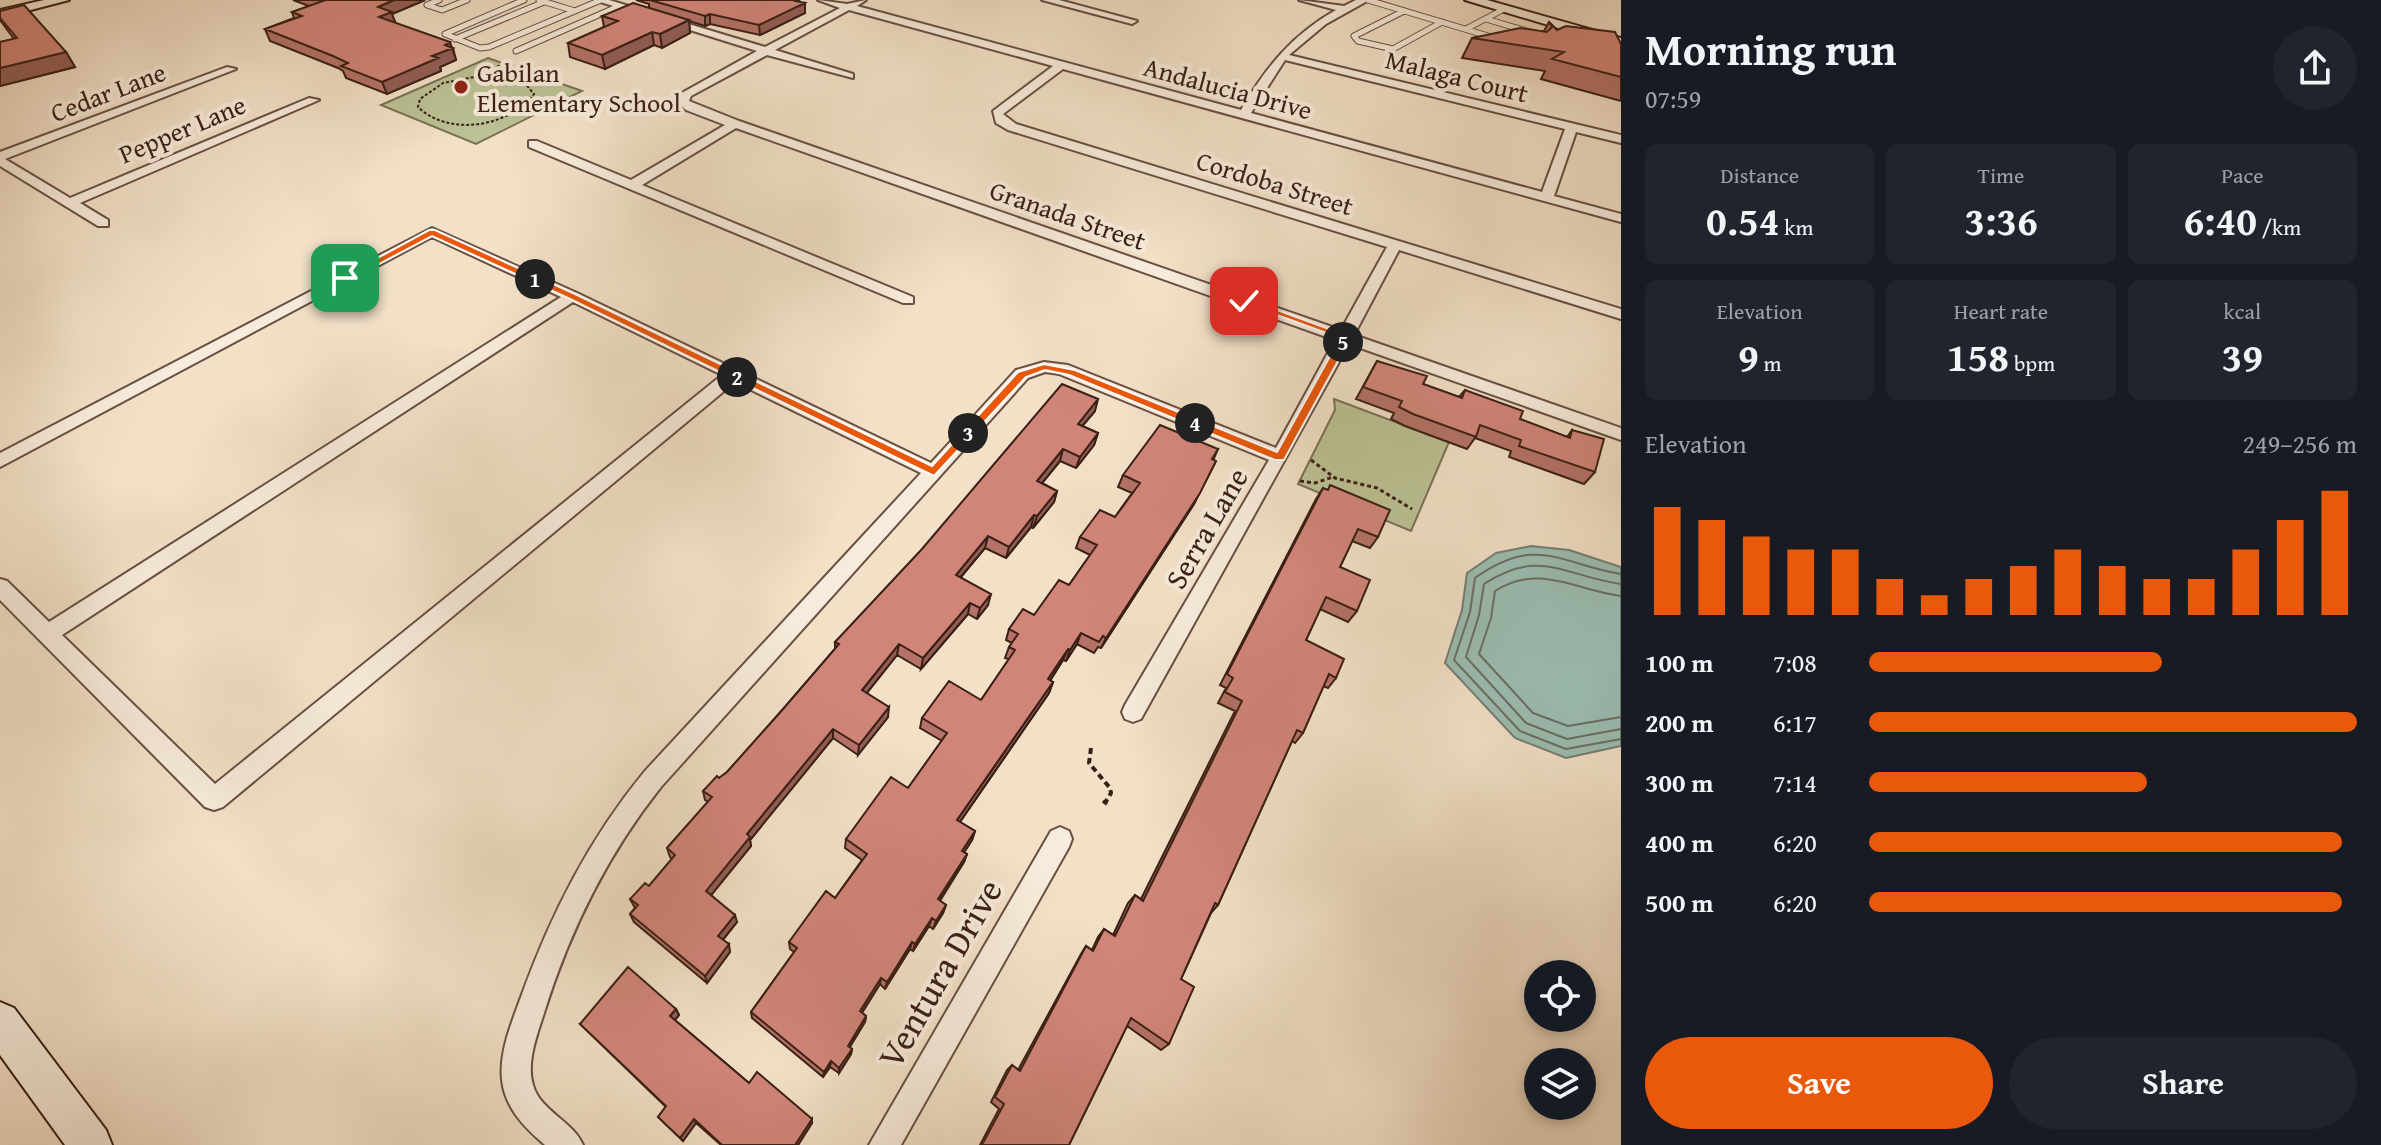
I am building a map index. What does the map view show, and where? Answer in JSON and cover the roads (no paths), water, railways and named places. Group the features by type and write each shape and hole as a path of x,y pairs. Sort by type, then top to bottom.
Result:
{"street":[{"path":"0,14 62,0"},
{"path":"600,0 849,76"},
{"name":"Andalucia Drive","path":"823,0 854,4 1061,65 1621,218"},
{"path":"1047,0 1132,21"},
{"path":"1304,0 1344,9"},
{"path":"1244,115 1270,68 1311,27 1366,0"},
{"path":"1472,0 1621,43"},
{"name":"Granada Street","path":"854,4 686,94 683,102 690,108 735,124 1621,434"},
{"name":"Malaga Court","path":"1282,56 1621,139"},
{"name":"Cordoba Street","path":"1061,65 997,113 1000,120 1027,131 1621,314"},
{"name":"Cedar Lane","path":"0,158 231,69"},
{"name":"Pepper Lane","path":"69,203 313,100"},
{"path":"630,186 735,124"},
{"path":"1547,198 1572,127"},
{"path":"533,144 908,300"},
{"path":"0,158 103,223"},
{"path":"0,461 432,232 572,296 934,472"},
{"name":"Serra Lane","path":"1133,712 1280,457 1395,244"},
{"path":"48,633 572,296"},
{"path":"568,1145 525,1103 518,1089 518,1060 524,1030 552,948 592,864 630,806 653,779 1022,374 1044,367 1071,372 1280,457"},
{"path":"0,587 214,799 733,375"},
{"name":"Ventura Drive","path":"884,1145 1060,839"},
{"path":"0,1022 91,1145"}],"lane":[{"path":"439,0 427,5 442,10 467,0"},
{"path":"524,0 446,32 446,35 489,47 600,0"},
{"path":"1366,0 1509,42"},
{"path":"455,39 541,1 575,11"},
{"path":"516,51 619,6"},
{"path":"1466,29 1504,9"},
{"path":"1404,11 1354,36 1358,41 1393,49 1442,22"},
{"path":"1486,19 1544,36"}],"water":[{"path":"1531,546 1569,550 1621,567 1621,746 1566,758 1515,738 1445,663 1462,610 1467,573 1496,553"}],"place":[{"name":"Gabilan Elementary School","path":"461,87"}]}
